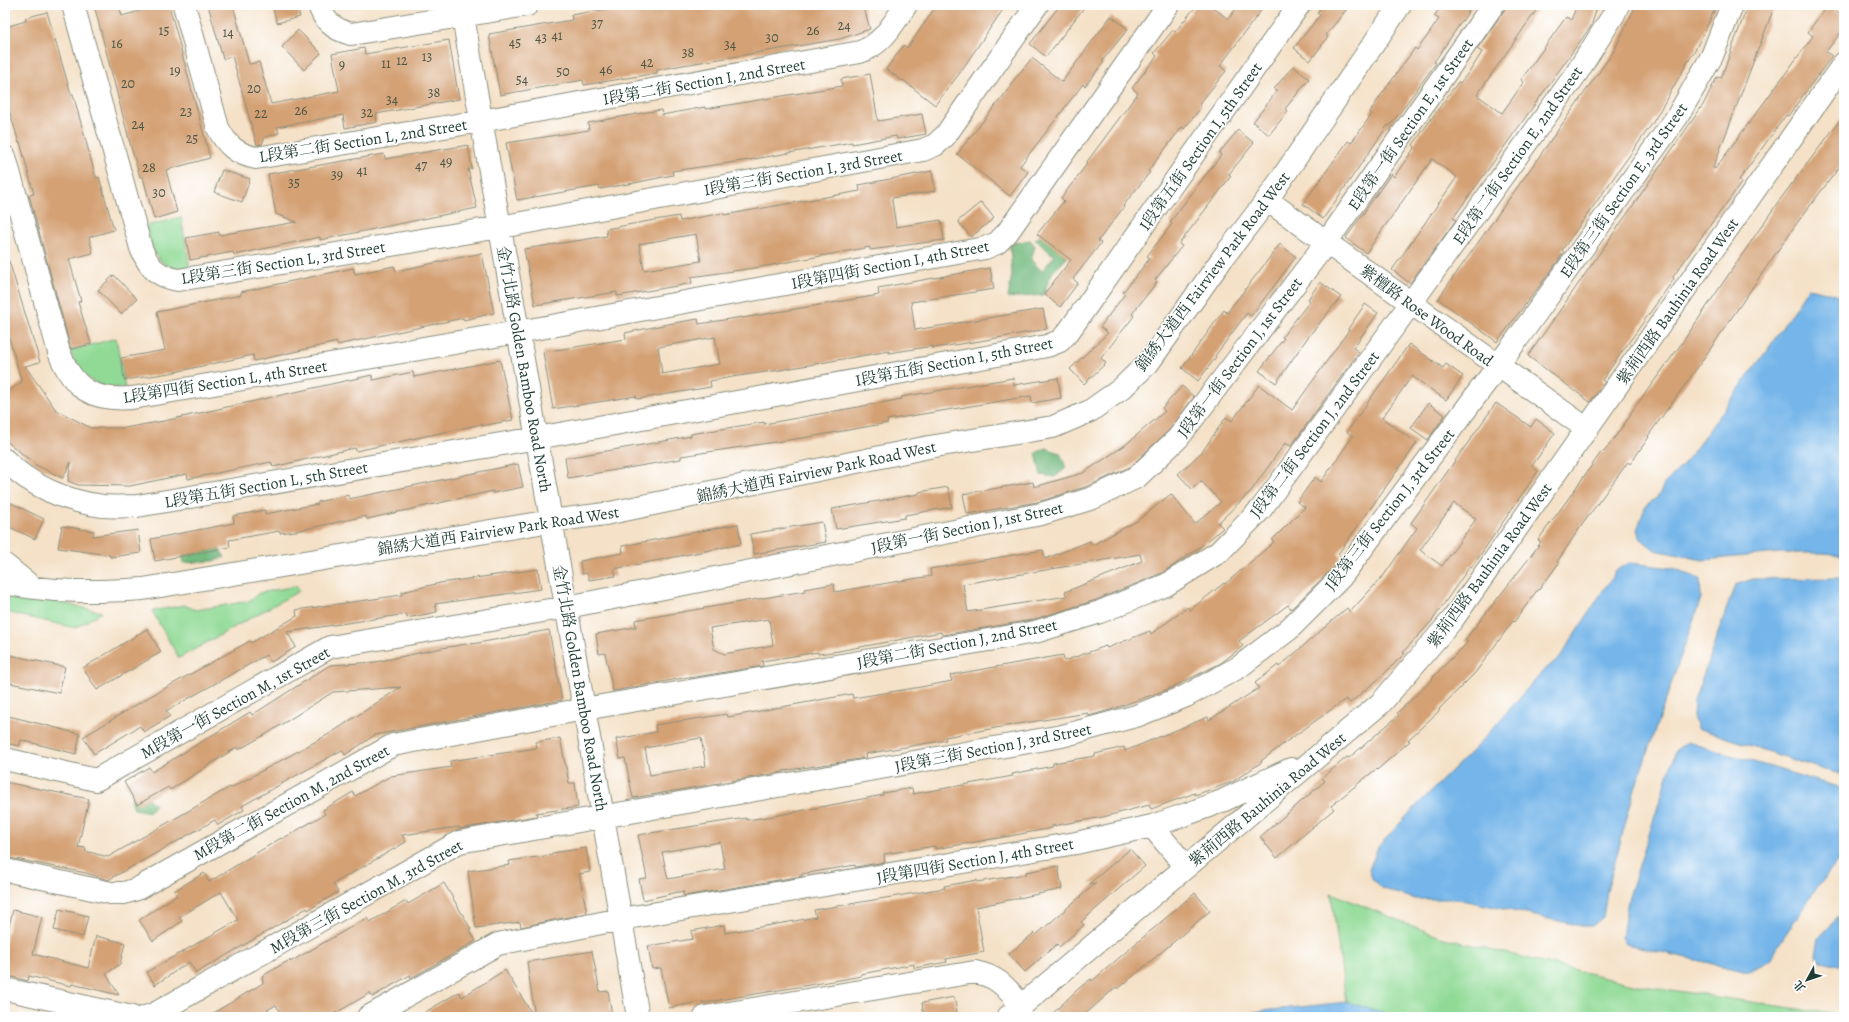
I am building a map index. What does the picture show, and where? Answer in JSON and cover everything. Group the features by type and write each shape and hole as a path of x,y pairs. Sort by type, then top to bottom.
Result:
{"street":[{"name":"L段第三街 Section L, 3rd Street","path":"73,5 141,248 146,261 154,271 166,278 178,280 191,279 500,227"},
{"name":"L段第二街 Section L, 2nd Street","path":"184,5 218,128 224,140 233,149 244,156 256,158 269,157 481,121"},
{"path":"319,5 323,16 329,23 339,30 351,34 462,10 527,5"},
{"name":"I段第二街 Section I, 2nd Street","path":"481,121 860,52 873,47 883,38 906,5"},
{"name":"I段第三街 Section I, 3rd Street","path":"500,227 923,150 935,145 945,136 1037,5"},
{"name":"I段第四街 Section I, 4th Street","path":"518,332 985,248 997,243 1007,234 1168,5"},
{"name":"I段第五街 Section I, 5th Street","path":"537,438 1047,346 1060,341 1069,332 1299,5"},
{"name":"錦綉大道西 Fairview Park Road West","path":"5,582 33,588 88,592 143,589 551,520 605,514 929,448 1053,427 1090,411 1121,389 1149,362 1222,259 1267,200 1400,5"},
{"name":"E段第一街 Section E, 1st Street","path":"1326,242 1493,5"},
{"name":"E段第二街 Section E, 2nd Street","path":"1411,303 1576,74 1614,14 1618,5"},
{"name":"E段第三街 Section E, 3rd Street","path":"1498,366 1677,117 1712,56 1732,5"},
{"name":"金竹北路 Golden Bamboo Road North","path":"462,10 638,1017"},
{"name":"紫荊西路 Bauhinia Road West","path":"1015,1011 1381,703 1453,619 1844,63"},
{"name":"L段第四街 Section L, 4th Street","path":"5,157 59,352 66,370 78,385 94,395 112,400 132,398 518,332"},
{"name":"紫檀路 Rose Wood Road","path":"1267,200 1587,429"},
{"name":"J段第一街 Section J, 1st Street","path":"567,607 1041,514 1099,495 1137,476 1178,438 1326,242"},
{"name":"J段第二街 Section J, 2nd Street","path":"584,709 1035,632 1100,612 1166,585 1219,552 1261,509 1411,303"},
{"name":"J段第三街 Section J, 3rd Street","path":"603,818 1062,736 1136,716 1186,696 1239,667 1288,630 1341,577 1498,366"},
{"name":"L段第五街 Section L, 5th Street","path":"5,460 12,468 40,486 71,499 104,506 137,506 537,438"},
{"path":"5,565 33,588"},
{"name":"M段第一街 Section M, 1st Street","path":"5,759 96,780 330,647 567,607"},
{"name":"M段第二街 Section M, 2nd Street","path":"5,870 110,893 131,892 393,744 584,709"},
{"name":"J段第四街 Section J, 4th Street","path":"368,1017 498,944 621,919 1076,843 1152,826 1222,801 1316,757"},
{"name":"M段第三街 Section M, 3rd Street","path":"145,1017 156,1013 459,842 603,818"},
{"path":"1152,826 1186,867"},
{"path":"705,1017 975,972 990,975 1002,982 1015,1011"},
{"path":"5,989 132,1017"}],"green space":[{"path":"181,217 190,269 179,269 164,263 159,258 151,244 146,226"},
{"path":"1044,235 1067,258 1052,273 1043,295 1008,298 1012,274 1010,244 1030,240 1035,246 1031,260 1042,271 1054,256 1035,239"},
{"path":"116,338 125,388 105,386 90,380 79,368 70,351"},
{"path":"1046,448 1060,453 1066,468 1055,477 1041,475 1036,453"},
{"path":"219,549 225,557 213,561 183,563 183,556"},
{"path":"296,586 299,591 179,658 152,611 184,605 196,610 249,601 259,593"},
{"path":"5,590 102,612 75,628 5,612"},
{"path":"145,795 155,805 150,812 134,809 131,798"},
{"path":"1331,893 1440,937 1637,985 1844,1017 1398,1017 1346,1002"}],"water":[{"path":"1808,288 1844,296 1844,555 1823,553 1779,553 1703,560 1655,550 1641,539 1637,530 1646,505 1657,498 1665,483 1685,463 1770,346"},
{"path":"1629,563 1673,568 1700,579 1701,598 1635,788 1607,891 1603,917 1592,926 1581,926 1458,899 1414,899 1381,888 1373,880 1369,870 1378,847 1417,805 1480,743 1540,674 1560,657 1616,571"},
{"path":"1844,578 1844,775 1821,769 1697,728 1693,717 1694,701 1735,585 1753,579"},
{"path":"1687,742 1844,789 1844,854 1813,893 1779,944 1772,959 1748,972 1626,944 1622,937 1628,900 1676,750"},
{"path":"1844,911 1844,966 1821,961 1816,955 1819,938"},
{"path":"1346,1002 1398,1017 1244,1017 1253,1012"}],"building":[{"path":"94,5 119,5 122,16 161,5 169,5 210,158 166,170 177,212 154,219 143,177 140,177 131,147"},
{"path":"208,5 233,5 249,64 259,62 271,104 339,91 332,54 364,48 365,54 449,40 459,99 376,114 377,122 345,128 343,115 277,127 279,133 265,137 262,144 257,145 232,56 223,59"},
{"path":"272,5 297,5 300,17 277,23"},
{"path":"630,5 863,5 870,29 840,39 683,65 657,70 657,73 584,85 583,80 500,95 489,34 572,20 571,15"},
{"path":"937,5 1006,5 959,74 935,105 903,80 902,81 886,69 904,45 907,48"},
{"path":"1060,5 1086,5 1046,57 1030,44"},
{"path":"1197,5 1210,5 1228,19 1239,5 1265,5 1220,66 1226,71 1200,103 1200,109 1184,129 1182,127 1148,171 1150,172 1098,241 1101,243 1073,279 1078,283 1060,307 1044,294 1071,260 1037,234 1064,201 1061,198 1138,93 1132,88 1157,56 1154,53 1173,30 1175,32"},
{"path":"1323,5 1350,5 1326,35 1328,37 1310,61 1294,48 1320,15 1317,13"},
{"path":"1442,5 1473,5 1434,62 1436,63 1390,126 1388,125 1323,219 1303,204 1348,141 1351,143 1372,114 1370,112 1381,95 1415,48 1417,50 1428,35 1439,19 1434,16"},
{"path":"1508,5 1540,5 1477,95 1502,113 1524,82 1521,80 1566,17 1571,20 1577,5 1598,5 1591,26 1453,218 1456,220 1410,283 1392,270 1457,177 1432,159 1366,253 1346,238 1391,174 1394,177 1415,147 1413,145 1458,82 1460,83 1472,68 1482,52 1477,49"},
{"path":"1636,5 1717,5 1696,48 1652,124 1562,250 1564,252 1553,268 1497,342 1438,299 1614,51"},
{"path":"1748,5 1775,5 1713,168 1715,169 1813,36 1808,32 1827,5 1844,17 1844,28 1826,52 1832,56 1788,116 1786,115 1739,180 1742,182 1673,277 1674,279 1602,380 1605,382 1590,402 1528,356 1703,105 1717,77 1721,78"},
{"path":"47,12 71,94 73,94 96,178 99,177 114,230 89,237 93,253 69,259 81,301 78,302 91,344 71,349 29,195 34,194 20,142 19,143 7,103 5,103 5,27 26,21 25,18"},
{"path":"1111,16 1128,29 1102,61 1104,62 1085,86 1083,84 1020,166 1028,172 1010,196 957,154 1032,58 1062,82"},
{"path":"298,30 321,53 304,70 282,47"},
{"path":"1293,66 1309,79 1285,109 1288,111 1269,135 1253,122 1277,91 1274,89"},
{"path":"870,74 878,121 922,114 926,134 897,139 896,136 852,144 852,142 743,161 672,171 673,175 629,184 600,189 599,186 517,200 506,143 589,130 588,123 647,112 661,110 662,115 842,86 841,79"},
{"path":"1844,115 1844,161 1794,227 1630,464 1628,462 1579,529 1557,562 1559,563 1539,590 1538,589 1514,622 1513,621 1475,673 1439,709 1440,710 1408,740 1410,741 1377,770 1376,769 1331,806 1334,809 1277,858 1260,837 1325,781 1322,778 1347,757 1349,758 1399,715 1397,713 1433,679 1432,678 1468,642 1465,640 1541,542 1538,540 1602,451 1604,452 1631,415 1630,414 1682,343 1778,202"},
{"path":"1238,130 1254,143 1229,174 1231,176 1179,244 1182,246 1155,280 1157,282 1132,314 1134,316 1101,358 1106,363 1084,384 1070,369 1108,333 1100,327 1125,294 1123,292 1150,258 1147,256 1172,224 1170,222 1221,155 1219,153"},
{"path":"468,145 472,169 468,169 477,208 320,240 320,237 234,255 233,252 190,260 186,238 219,232 219,235 297,222 276,214 268,174 384,154 385,159"},
{"path":"222,170 250,179 242,202 214,192"},
{"path":"932,171 935,191 892,198 896,227 941,220 944,240 870,250 870,247 761,267 691,277 692,283 677,286 617,296 617,292 535,305 524,249 607,236 606,229 649,221 679,216 680,221 723,213 724,215 860,191 859,185","holes":["696,234 701,261 644,270 639,244"]},
{"path":"981,202 994,218 971,237 958,221"},
{"path":"1280,244 1296,257 1251,316 1247,313 1198,381 1182,368 1224,310 1227,313"},
{"path":"482,253 494,313 464,320 463,318 337,345 337,342 254,361 253,355 170,373 124,380 121,358 165,350 157,312 241,295 241,292 353,268 355,274 394,266 396,271"},
{"path":"5,261 9,261 40,362 25,366 56,410 91,428 124,428 164,421 372,375 373,380 413,372 414,377 500,360 513,420 482,426 482,424 356,451 355,448 273,467 271,462 188,479 187,474 130,486 78,485 68,481 71,462 63,478 36,465 5,440 5,394 22,382 5,324"},
{"path":"990,268 994,289 911,302 915,330 1043,309 1047,329 933,348 933,346 889,353 889,351 738,376 710,381 711,387 637,399 636,396 553,409 543,352 626,339 625,333 668,324 698,319 699,324 879,295 878,288","holes":["715,337 720,364 662,374 658,347"]},
{"path":"114,275 137,299 121,314 98,290"},
{"path":"1320,282 1341,297 1308,337 1276,383 1259,371 1284,338 1282,337 1310,301 1308,299"},
{"path":"1365,304 1378,313 1353,348 1359,352 1291,446 1285,443 1251,491 1218,523 1223,528 1200,547 1162,573 1096,600 1032,620 942,635 941,632 833,652 818,654 818,652 762,661 763,666 689,677 613,691 605,653 599,654 596,634 636,627 635,620 805,591 804,589 834,584 835,592 931,576 930,569 1043,550 1045,559 1090,541 1092,545 1137,521 1171,494 1195,524 1221,502 1201,481 1192,489 1178,474 1202,452 1226,417 1232,421 1259,385 1292,410 1349,330 1348,329","holes":["1140,554 1142,561 1065,592 1067,596 968,612 963,584","769,619 773,645 724,654 714,649 710,628"]},
{"path":"1409,344 1443,368 1446,364 1463,376 1446,400 1412,376 1382,418 1417,443 1338,554 1341,557 1332,569 1291,609 1288,605 1239,641 1243,646 1221,663 1171,688 1089,716 1088,713 945,737 946,740 865,754 866,758 783,771 633,798 625,758 620,759 616,739 656,732 655,725 727,714 728,717 852,694 853,698 921,687 952,681 950,675 1063,655 1064,661 1106,646 1107,648 1150,631 1151,634 1188,607 1190,610 1224,583 1225,584 1274,542 1272,540 1305,507 1297,502 1315,477 1321,482 1353,436 1347,432","holes":["701,738 706,766 650,775 645,748"]},
{"path":"1013,378 1014,385 1058,378 1061,398 1032,403 1031,396 887,420 888,423 809,437 681,456 681,459 568,478 565,458 691,436 691,434 764,422 764,424 902,399 901,397"},
{"path":"1182,386 1194,397 1169,430 1130,467 1088,486 1038,502 967,514 963,494 1033,482 1034,487 1083,473 1124,446 1165,411 1162,408"},
{"path":"1428,403 1445,415 1428,440 1411,428"},
{"path":"1496,403 1531,427 1536,419 1555,433 1532,466 1538,471 1472,567 1470,566 1432,621 1403,652 1405,653 1382,676 1350,703 1346,699 1286,742 1261,761 1262,762 1232,782 1195,795 1195,793 1151,809 1149,805 1103,817 1052,826 1052,828 1010,836 935,849 935,846 884,854 885,862 855,867 855,865 802,874 802,876 684,896 683,891 643,900 639,879 647,878 638,835 746,818 747,820 774,816 912,788 913,794 1013,776 1012,774 1053,766 1053,763 1095,756 1095,754 1124,747 1125,751 1208,717 1209,720 1259,688 1255,683 1278,665 1279,667 1347,608 1350,612 1384,575 1417,528 1411,523","holes":["1454,503 1476,519 1442,566 1420,550","720,842 725,869 668,879 662,852"]},
{"path":"518,464 523,487 493,493 493,491 367,519 366,516 296,531 280,533 280,531 229,540 230,547 155,561 151,539 234,523 233,516 265,510 265,514 318,504 318,502 348,495 349,499"},
{"path":"948,487 952,507 905,515 905,518 836,529 832,509 919,494 919,492"},
{"path":"5,500 44,519 35,539 5,525"},
{"path":"822,522 826,542 754,554 750,534"},
{"path":"738,524 741,544 614,569 616,576 589,580 587,573 582,574 580,561 623,553 622,546"},
{"path":"62,526 94,531 93,536 138,530 141,553 110,557 110,555 58,548"},
{"path":"538,569 541,589 435,604 437,612 407,618 407,614 287,632 296,647 271,662 266,655 166,711 170,716 144,732 140,726 94,754 83,737 151,696 250,641 251,643 297,616 296,610 402,595 402,592 440,583"},
{"path":"147,629 161,652 97,690 83,668"},
{"path":"549,630 562,700 375,735 345,755 342,750 242,806 244,810 218,825 215,820 108,880 86,873 5,857 5,782 89,799 78,847 86,848 85,851 108,857 230,787 231,788 331,733 401,687 333,692 268,733 238,750 237,747 170,790 168,787 137,805 124,782 149,767 152,772 250,712 252,715 330,665 376,662 442,648"},
{"path":"5,654 65,667 59,693 5,682"},
{"path":"5,715 80,734 76,754 21,740 19,746 5,743"},
{"path":"560,738 569,783 575,783 578,807 536,813 537,816 459,829 459,827 402,835 406,842 333,884 338,892 308,910 307,908 196,973 189,962 155,985 147,972 238,920 221,892 179,917 182,921 153,941 139,920 177,895 174,891 204,873 209,882 281,838 282,839 325,814 323,810 353,792 355,796 391,776 451,767 450,761 537,748 536,742"},
{"path":"586,848 590,872 579,874 587,913 521,927 520,922 476,928 468,871 510,865 509,861 552,855 552,853"},
{"path":"1130,849 1145,866 1081,922 1084,925 1059,947 1057,944 1025,972 1009,954 1034,933 1036,935 1096,883 1089,884"},
{"path":"1058,866 1062,889 976,907 984,952 946,959 947,962 914,968 914,964 861,974 861,976 845,979 702,1003 702,1001 669,1008 661,968 652,969 648,946 693,939 691,931 724,925 725,933 789,922 816,917 814,910 945,888 944,886 977,880 977,882 1026,874 1026,872"},
{"path":"444,883 471,929 469,929 476,941 411,978 410,975 372,997 370,993 329,1017 283,1017 276,1005 255,1017 207,1017 263,983 262,976 290,960 290,962 367,918 370,922 406,901 408,904"},
{"path":"1195,893 1210,911 1118,989 1116,987 1082,1017 1049,1017 1078,989 1091,979 1092,981"},
{"path":"59,909 88,916 83,937 54,930"},
{"path":"13,910 42,917 33,954 88,968 96,936 125,943 120,964 106,974 119,995 29,976 28,981 5,975 5,942"},
{"path":"592,951 600,992 608,991 612,1015 600,1017 535,1017 527,962"},
{"path":"505,970 534,1017 417,1017 459,992 462,997"},
{"path":"954,997 958,1017 924,1017 922,1003"}]}
